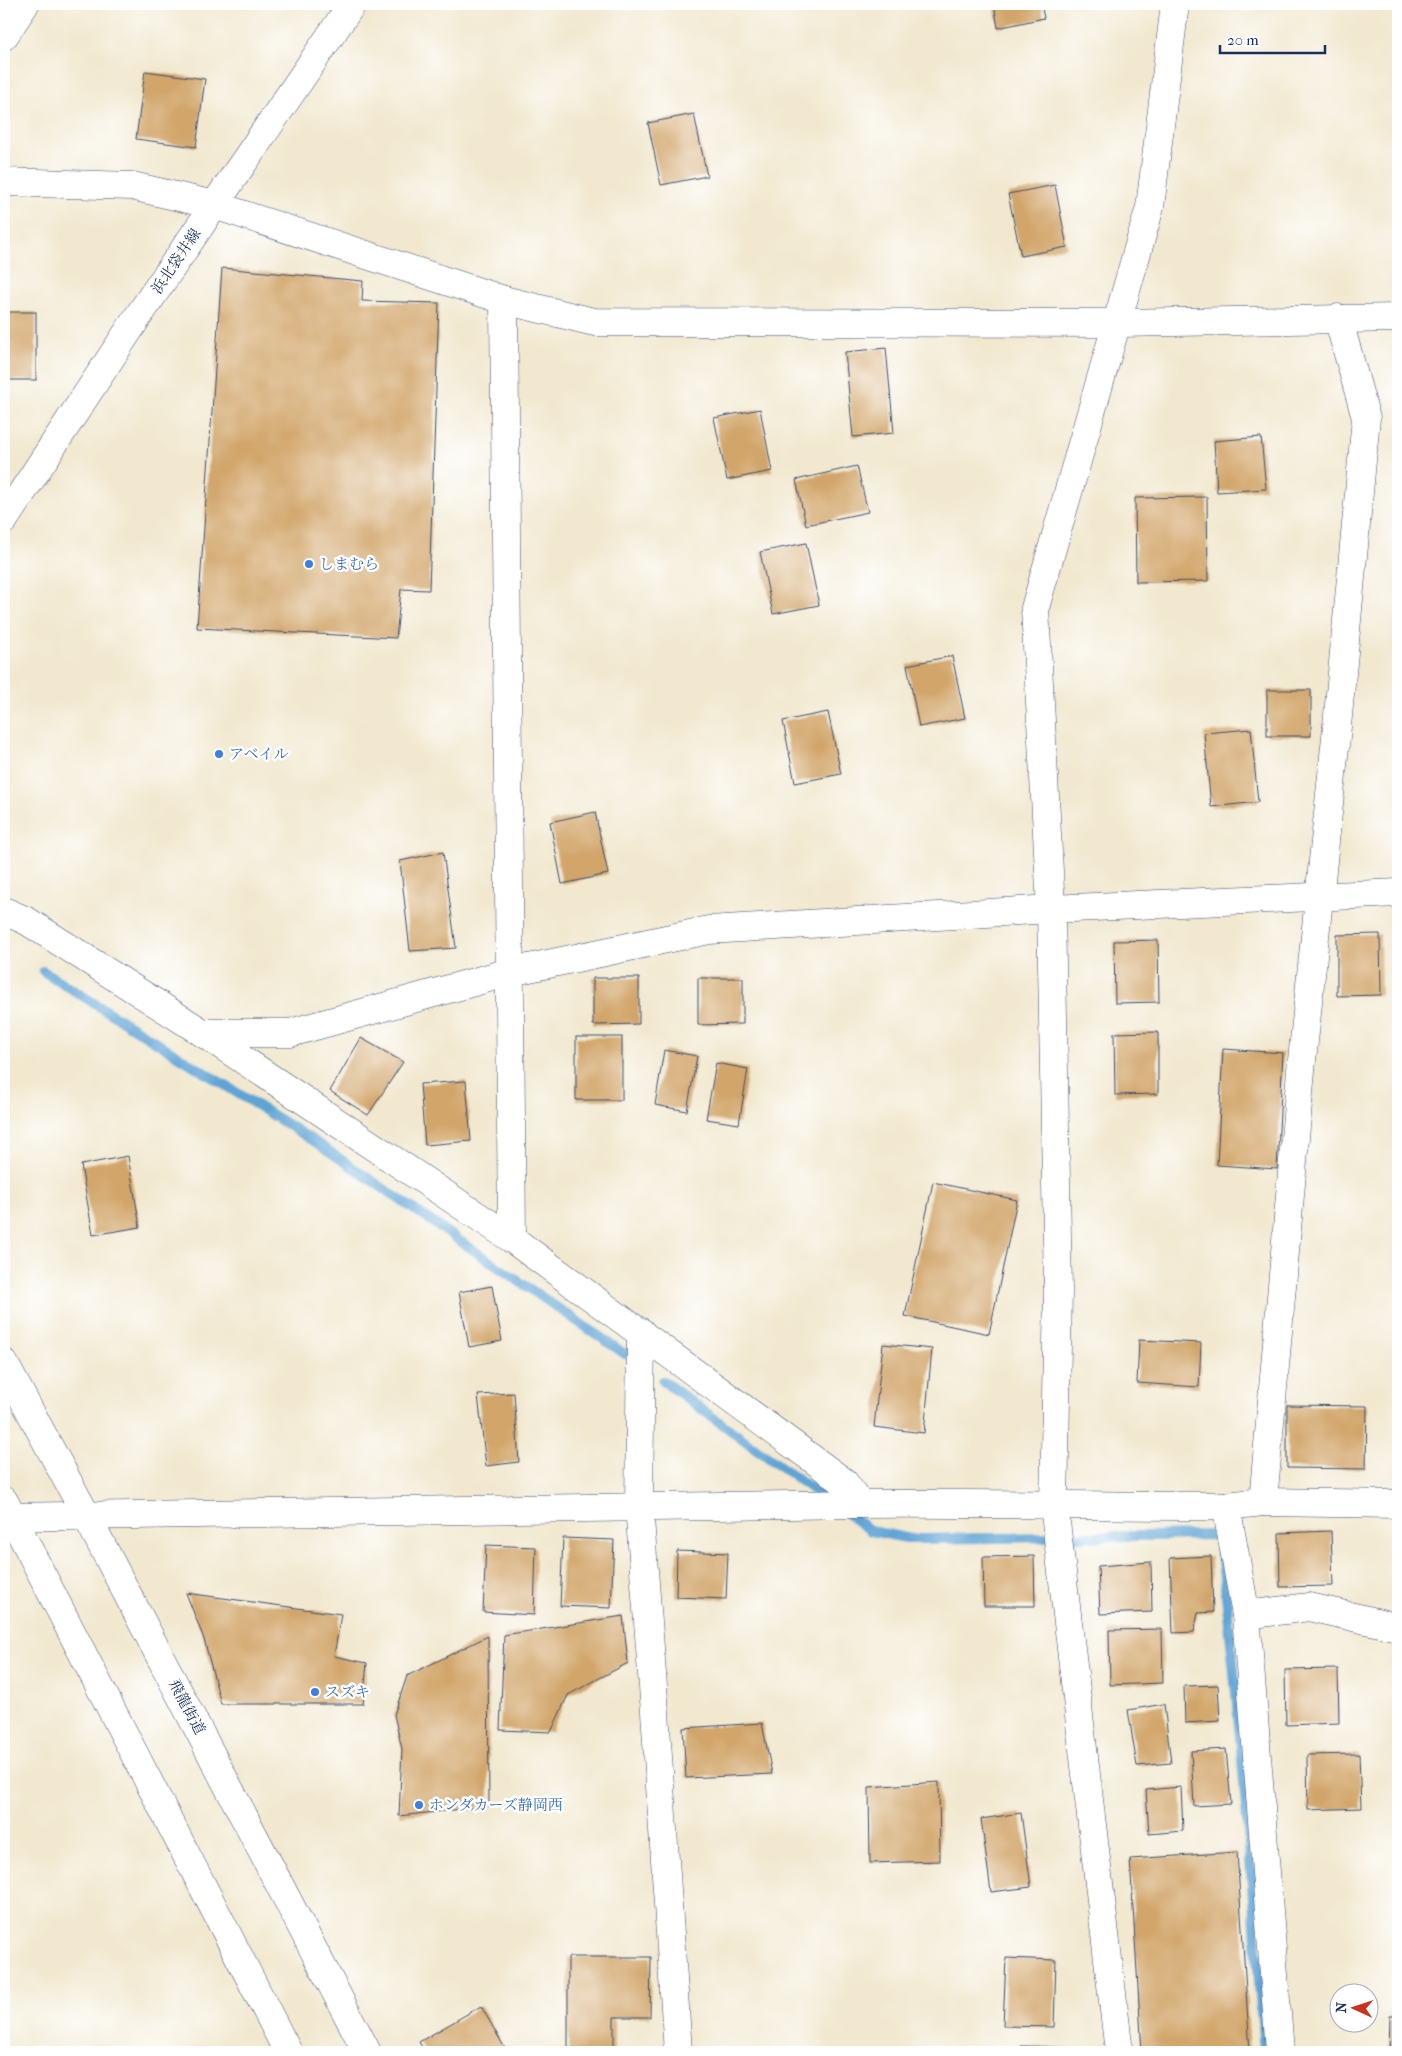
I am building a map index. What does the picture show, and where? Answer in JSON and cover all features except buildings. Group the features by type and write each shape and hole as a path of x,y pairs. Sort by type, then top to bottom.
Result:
{"main road":[{"path":"4,36 25,4"},
{"name":"浜北袋井線","path":"4,520 352,4"},
{"path":"1118,2052 1054,1505 1058,1290 1050,909 1035,608 1150,207 1174,4"},
{"path":"4,182 132,186 214,206 504,300 594,322 1117,323 1398,318"},
{"path":"504,300 512,1239"},
{"path":"1263,1502 1301,1070 1320,896 1366,418 1338,318"},
{"path":"203,1032 290,1033 510,972 709,930 1050,909 1398,893"},
{"path":"4,911 26,920 203,1032 512,1239 844,1482 860,1504"},
{"path":"641,1332 639,1506 678,2052"},
{"name":"飛龍街道","path":"4,1363 86,1515 367,2052"},
{"path":"7,1511 86,1515 860,1504 1226,1506 1263,1502 1398,1504"},
{"path":"1226,1506 1246,1615 1280,2052"},
{"path":"7,1511 288,2052"},
{"path":"1246,1615 1309,1607 1398,1627"}],"waterway":[{"path":"43,971 317,1143 625,1354"},
{"path":"663,1381 824,1498"},
{"path":"842,1510 871,1531 911,1539 1219,1535 1239,1729 1264,2052"}],"place":[{"name":"しまむら","path":"309,564"},
{"name":"アベイル","path":"219,754"},
{"name":"スズキ","path":"315,1692"},
{"name":"ホンダカーズ静岡西","path":"419,1805"}]}
